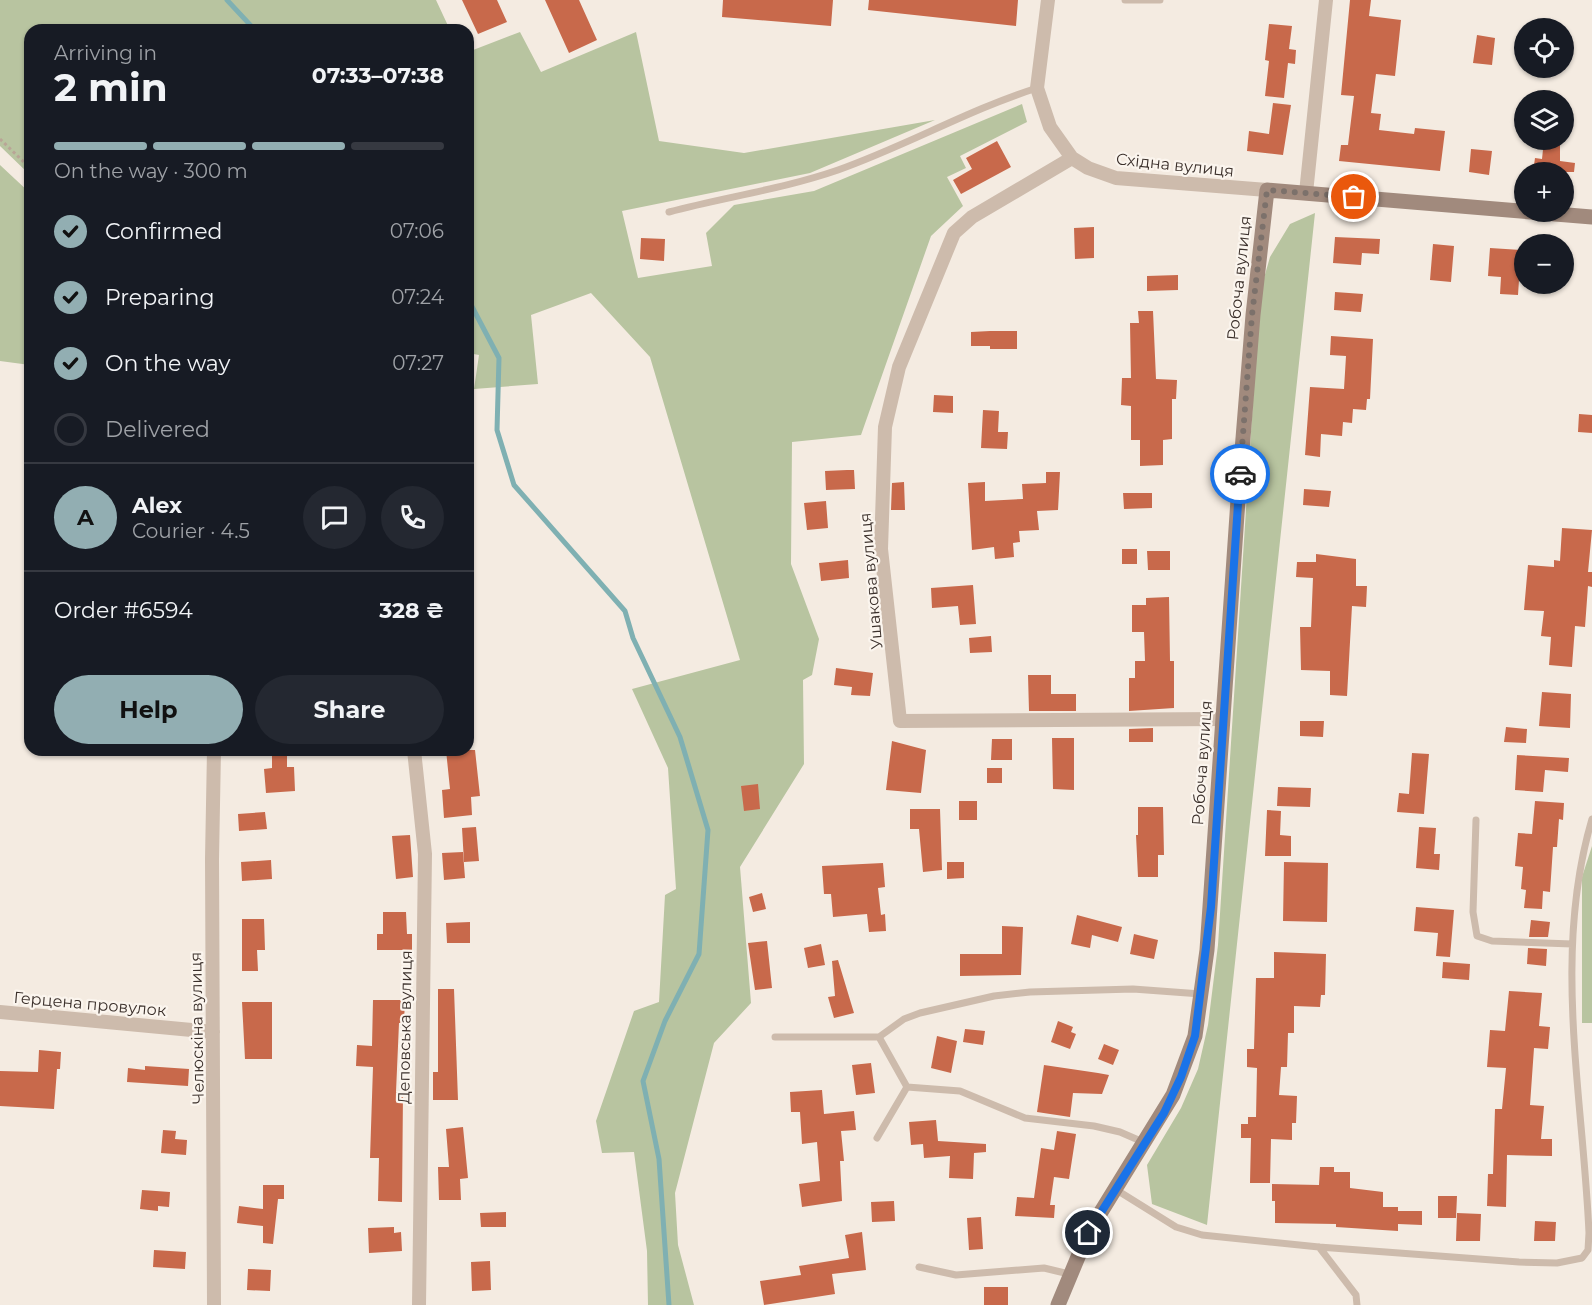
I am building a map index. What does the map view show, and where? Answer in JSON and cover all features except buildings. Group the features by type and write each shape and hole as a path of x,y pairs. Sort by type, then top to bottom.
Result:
{"street":[{"name":"Східна вулиця","path":"1048,0 1036,88 1050,127 1072,158 1088,168 1116,178 1267,190"},
{"path":"1306,193 1326,0"},
{"name":"Ушакова вулиця","path":"1072,158 972,217 954,233 899,367 885,428 881,532 900,721 1222,719"},
{"path":"1267,190 1592,217"},
{"name":"Робоча вулиця","path":"1058,1305 1088,1233 1145,1143 1181,1077 1195,1036 1211,907 1222,719 1252,315 1267,190"},
{"name":"Челюскіна вулиця","path":"214,756 212,859 214,1305"},
{"name":"Деповська вулиця","path":"415,756 425,854 418,1305"},
{"name":"Герцена провулок","path":"0,1012 213,1032"}],"lane":[{"path":"1125,0 1160,0"},
{"path":"669,212 837,170 919,138 990,104 1036,88"},
{"path":"1115,1189 1184,1230 1202,1235 1319,1247 1542,1263 1577,1261 1586,1255 1589,1245 1589,1219 1576,1080 1572,944 1578,876 1592,819"},
{"path":"1476,820 1473,912 1477,936 1492,941 1572,944"},
{"path":"775,1037 879,1037 904,1019 994,996 1103,989 1202,994"},
{"path":"879,1037 906,1087"},
{"path":"906,1087 932,1087 960,1091 1025,1118 1094,1126 1120,1132 1145,1143"},
{"path":"877,1138 906,1087"},
{"path":"1319,1247 1356,1295 1357,1305"},
{"path":"919,1267 956,1275 1044,1268 1069,1274"}],"path":[{"path":"0,139 24,162"}],"green space":[{"path":"0,0 436,0 447,24 24,24 24,169 0,146"},
{"path":"520,32 541,72 636,32 659,141 744,153 935,120 810,173 622,211 638,278 712,266 706,233 734,205 814,191 1022,104 1027,122 960,156 966,168 947,177 963,206 931,236 861,435 792,442 791,564 819,639 812,675 803,680 804,764 740,867 751,1003 714,1043 675,1193 678,1245 694,1305 648,1305 647,1251 634,1152 602,1153 596,1121 634,1011 659,1002 665,895 676,889 668,768 632,689 740,660 650,357 591,293 531,315 538,384 474,389 479,355 474,354 474,50"},
{"path":"0,165 24,187 24,364 0,361"},
{"path":"1315,213 1207,1225 1152,1204 1147,1165 1181,1108 1198,1069 1208,1025 1218,945 1260,292 1270,257 1290,224"},
{"path":"1592,846 1592,1023 1582,1023 1582,877"}],"waterway":[{"path":"227,0 249,24"},
{"path":"474,310 499,358 497,430 514,485 625,611 633,638 680,737 708,830 699,954 665,1021 643,1081 659,1159 669,1305"}],"way so far":[{"path":"1240,474 1252,315 1267,190 1354,197"}],"route":[{"path":"1088,1233 1164,1113 1181,1077 1195,1036 1208,950 1240,474"}]}
